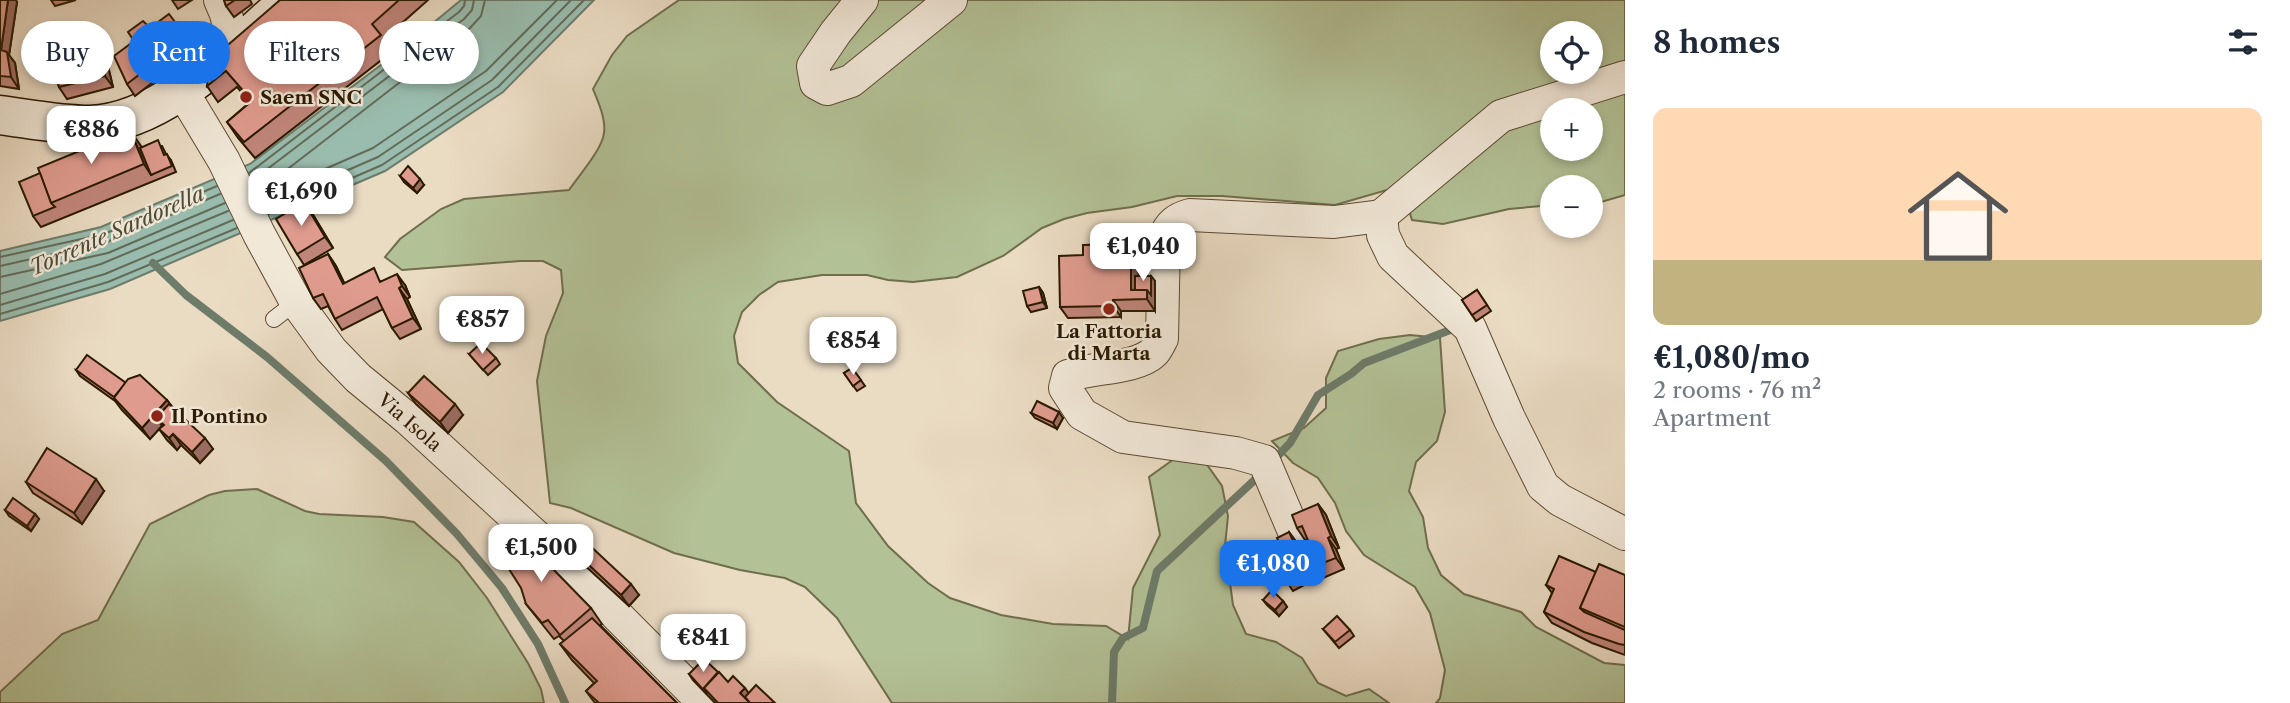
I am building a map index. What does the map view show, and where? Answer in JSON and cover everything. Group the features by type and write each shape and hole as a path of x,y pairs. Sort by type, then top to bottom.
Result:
{"main road":[{"path":"0,115 92,125 143,112 182,91 290,0"}],"street":[{"path":"220,0 234,48"},
{"path":"862,0 813,66 816,83 827,89 851,81 951,0"},
{"path":"1295,534 1264,461 1236,453 1124,437 1082,414 1065,388 1068,376 1076,373 1138,362 1153,353 1162,339 1164,238 1169,225 1190,215 1334,222 1381,216 1501,116 1625,77"},
{"name":"Via Isola","path":"182,91 224,161 259,233 285,311 563,561 704,703"},
{"path":"1381,216 1383,235 1393,256 1470,328 1509,418 1543,486 1560,500 1625,534"}],"shaded area":[{"path":"679,0 1625,0 1625,195 1603,201 1603,175 1540,175 1540,206 1509,209 1443,224 1412,220 1403,191 1387,190 1335,205 1222,196 1177,196 1064,219 1042,228 1003,256 957,277 913,282 867,275 822,275 778,282 759,295 742,312 734,336 738,363 777,402 849,451 856,503 888,546 928,583 950,598 1001,615 1053,624 1106,626 1128,639 1133,588 1160,535 1149,477 1174,459 1205,462 1222,486 1228,516 1225,546 1233,605 1246,634 1276,642 1302,658 1318,683 1346,696 1369,689 1389,703 892,703 837,618 805,587 785,578 674,553 571,508 550,503 537,381 546,336 563,293 561,270 543,261 520,261 402,270 385,257 400,239 441,209 464,199 569,190 595,155 602,140 604,122 593,89 612,55 627,36"},
{"path":"1410,335 1440,338 1445,412 1437,441 1416,462 1409,491 1423,517 1428,548 1441,575 1464,594 1521,612 1536,627 1604,663 1625,665 1625,703 1436,703 1440,698 1445,670 1430,613 1415,587 1364,555 1346,531 1335,503 1318,478 1293,463 1272,441 1304,428 1326,408 1326,378 1338,351 1379,339"},
{"path":"257,489 305,511 319,514 383,517 414,522 459,562 487,598 528,663 541,689 544,703 0,703 0,692 62,634 98,620 150,524 209,495"}],"water":[{"name":"Torrente Sardorella","path":"461,0 594,0 503,92 385,171 110,289 0,321 0,251 101,227 250,164 356,84 365,84 365,77 379,66 379,84 479,84 479,21 436,21"}],"building":[{"path":"0,0 8,0 1,50 7,52 11,77 0,76"},
{"path":"224,0 235,0 226,6"},
{"path":"280,0 399,0 372,24 379,37 365,47 365,21 256,21"},
{"path":"169,14 174,21 160,21"},
{"path":"244,31 244,84 318,84 244,142 227,122 252,101 230,76 230,43"},
{"path":"128,46 127,84 114,56"},
{"path":"130,130 144,164 51,203 38,168"},
{"path":"158,140 172,166 151,175 140,148"},
{"path":"408,166 420,179 413,188 400,176"},
{"path":"40,173 55,207 33,216 19,182"},
{"path":"304,202 325,237 297,254 276,219"},
{"path":"1117,244 1117,249 1131,249 1131,290 1147,290 1147,299 1113,300 1113,306 1060,307 1059,256 1083,255 1083,245"},
{"path":"328,254 343,284 374,268 380,282 397,274 402,286 399,288 413,318 392,328 377,297 335,319 323,294 313,298 299,268"},
{"path":"1135,276 1151,276 1151,295 1147,290 1135,290"},
{"path":"1039,287 1043,302 1027,306 1023,291"},
{"path":"1477,290 1487,305 1472,315 1462,300"},
{"path":"481,343 496,358 483,370 469,354"},
{"path":"87,355 126,383 114,397 76,370"},
{"path":"852,368 861,380 853,386 844,373"},
{"path":"140,375 167,400 142,428 114,398 128,379"},
{"path":"424,376 455,404 440,422 408,393"},
{"path":"1037,401 1059,412 1053,423 1031,413"},
{"path":"169,404 205,438 192,452 173,434 169,438 159,429 164,425 156,418"},
{"path":"47,448 96,479 74,513 26,482"},
{"path":"13,498 35,514 27,526 5,510"},
{"path":"1318,504 1331,536 1328,538 1336,558 1315,566 1302,526 1297,528 1292,515"},
{"path":"571,528 631,584 621,595 561,539"},
{"path":"514,529 591,608 560,635 548,620 542,623 526,604 521,588 495,547"},
{"path":"1289,532 1306,569 1285,579 1273,553 1282,549 1277,538"},
{"path":"1559,556 1596,572 1580,608 1625,630 1625,645 1584,632 1544,612 1554,589 1546,585"},
{"path":"1599,564 1625,575 1625,627 1580,608"},
{"path":"1272,590 1283,601 1275,610 1263,600"},
{"path":"1337,616 1350,630 1335,642 1323,629"},
{"path":"592,618 677,703 599,703 586,691 597,681 560,644"},
{"path":"704,659 718,672 704,688 707,694 689,674"},
{"path":"719,672 728,682 733,676 745,688 740,693 750,703 718,703 704,688"},
{"path":"756,685 775,703 750,703 745,697"}],"waterway":[{"path":"153,263 186,295 267,357 386,461 457,534 502,588 538,644 565,703"},
{"path":"1272,462 1290,443 1318,395 1364,363 1458,327"},
{"path":"1112,703 1114,652 1123,638 1143,628 1157,571 1261,474"}],"place":[{"name":"Saem SNC","path":"246,97"},
{"name":"La Fattoria di Marta","path":"1109,309"},
{"name":"Il Pontino","path":"157,416"}]}
